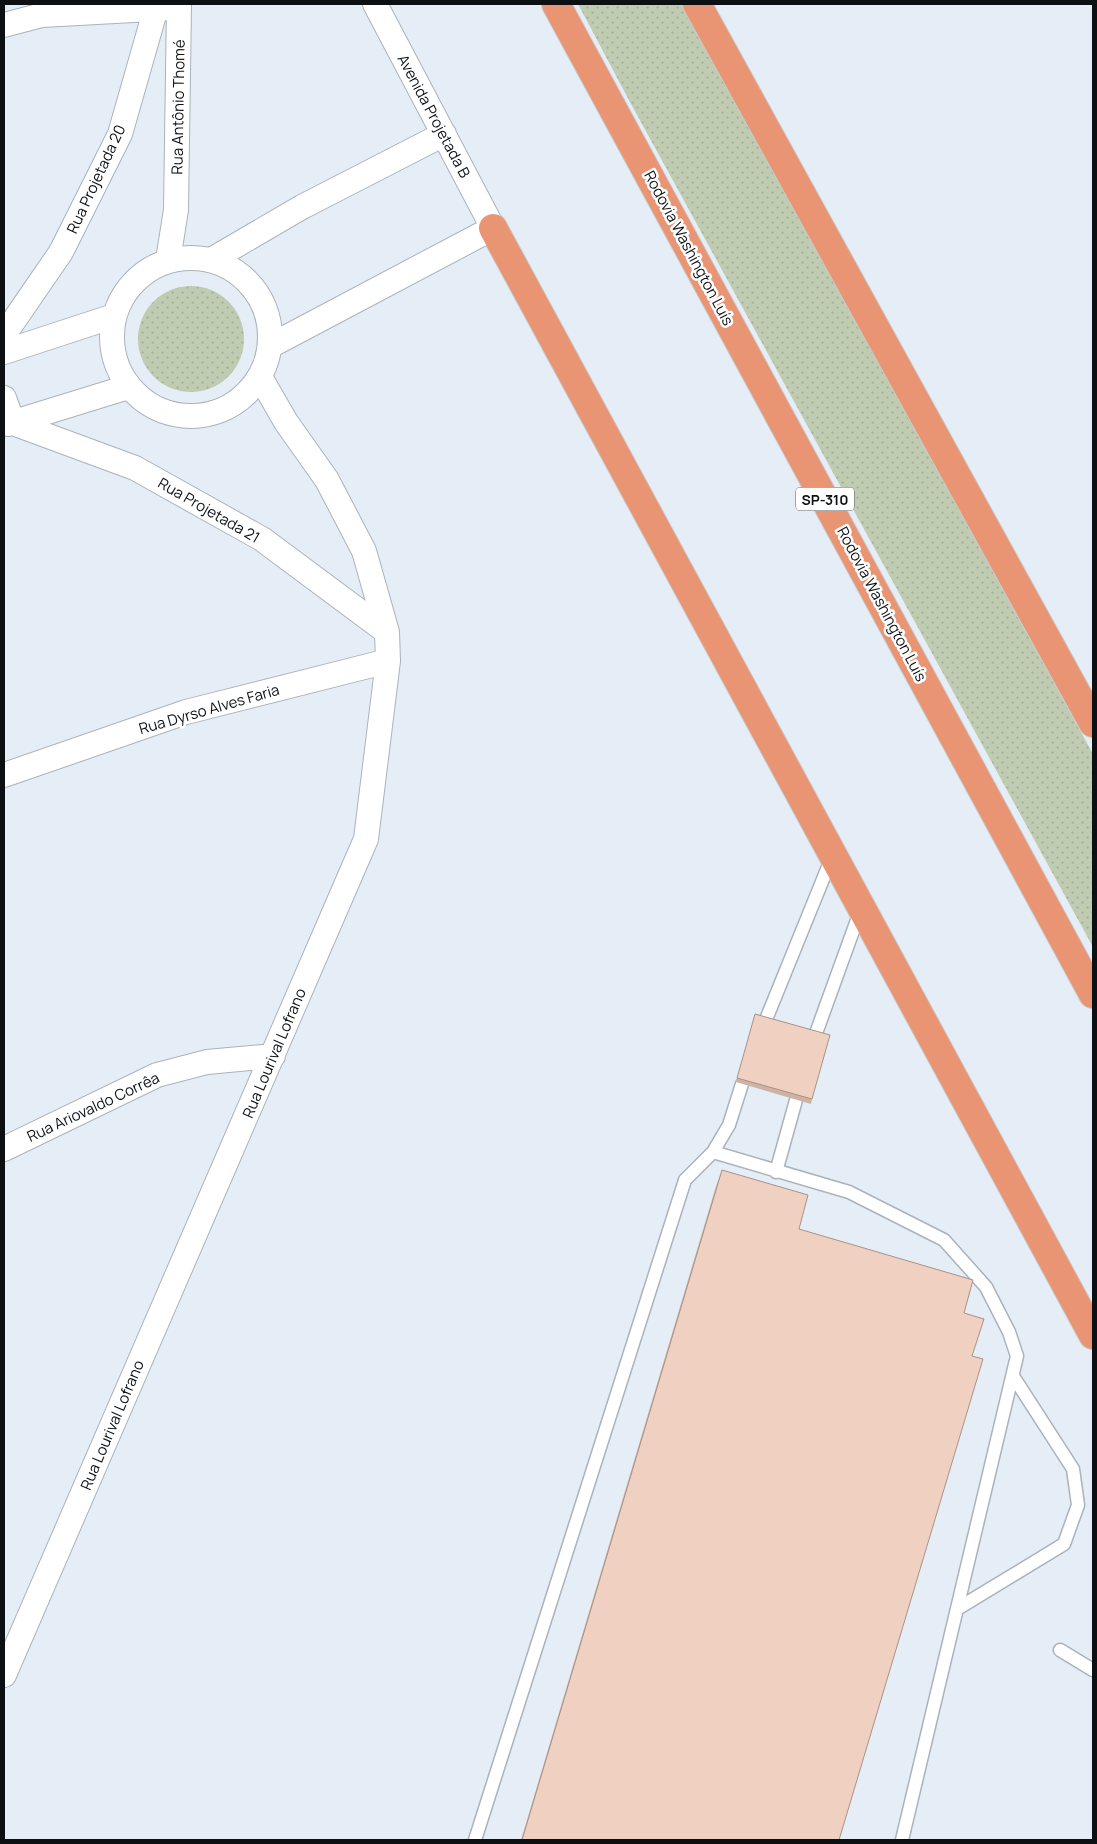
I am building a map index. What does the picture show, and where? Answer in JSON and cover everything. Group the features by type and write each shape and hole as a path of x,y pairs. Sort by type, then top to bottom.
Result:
{"highway":[{"name":"Rodovia Washington Luís","path":"556,4 1093,994"},
{"path":"697,4 1093,723"},
{"path":"493,228 1093,1335"}],"street":[{"name":"Avenida Projetada B","path":"375,4 493,228"},
{"path":"4,25 42,14 171,6"},
{"name":"Rua Antônio Thomé","path":"168,260 176,210 171,6"},
{"name":"Rua Projetada 20","path":"4,336 61,252 120,134 171,6"},
{"path":"201,258 236,272 257,292 268,318 270,346 260,377 245,396 223,410 198,417 172,414 148,404 128,387 116,365 111,341 114,316 125,292 143,272 168,260 201,258 444,134"},
{"name":"Rua Antônio Thomé","path":"176,210 201,258"},
{"path":"270,346 493,228"},
{"path":"4,352 114,316"},
{"name":"Rua Lourival Lofrano","path":"4,1675 366,839 388,661 386,632 364,551 327,480 286,422 260,377"},
{"path":"4,398 8,424 128,387"},
{"name":"Rua Lourival Lofrano","path":"245,396 286,422"},
{"name":"Rua Projetada 21","path":"8,424 136,468 262,539 386,632"},
{"name":"Rua Dyrso Alves Faria","path":"4,775 186,712 388,661"},
{"name":"Rua Ariovaldo Corrêa","path":"4,1149 157,1075 207,1062 272,1056"}],"lane":[{"path":"765,1022 833,855"},
{"path":"815,1036 861,907"},
{"path":"476,1840 685,1180 713,1152 729,1125 742,1084"},
{"path":"776,1172 796,1100"},
{"path":"713,1152 849,1192 944,1240 986,1287 1009,1332 1017,1356 902,1840"},
{"path":"957,1609 1064,1544 1078,1506 1073,1469 1013,1376"},
{"path":"1060,1650 1093,1670"}],"green space":[{"path":"578,4 682,4 1093,754 1093,947 631,104"},
{"path":"191,286 211,290 228,302 240,319 244,339 240,359 228,376 211,388 191,392 171,388 154,376 142,359 138,339 142,319 154,302 171,290"}],"building":[{"path":"755,1014 830,1035 812,1099 737,1078"},
{"path":"722,1170 808,1195 799,1229 973,1280 964,1313 984,1319 972,1356 983,1359 839,1840 522,1840"}]}
